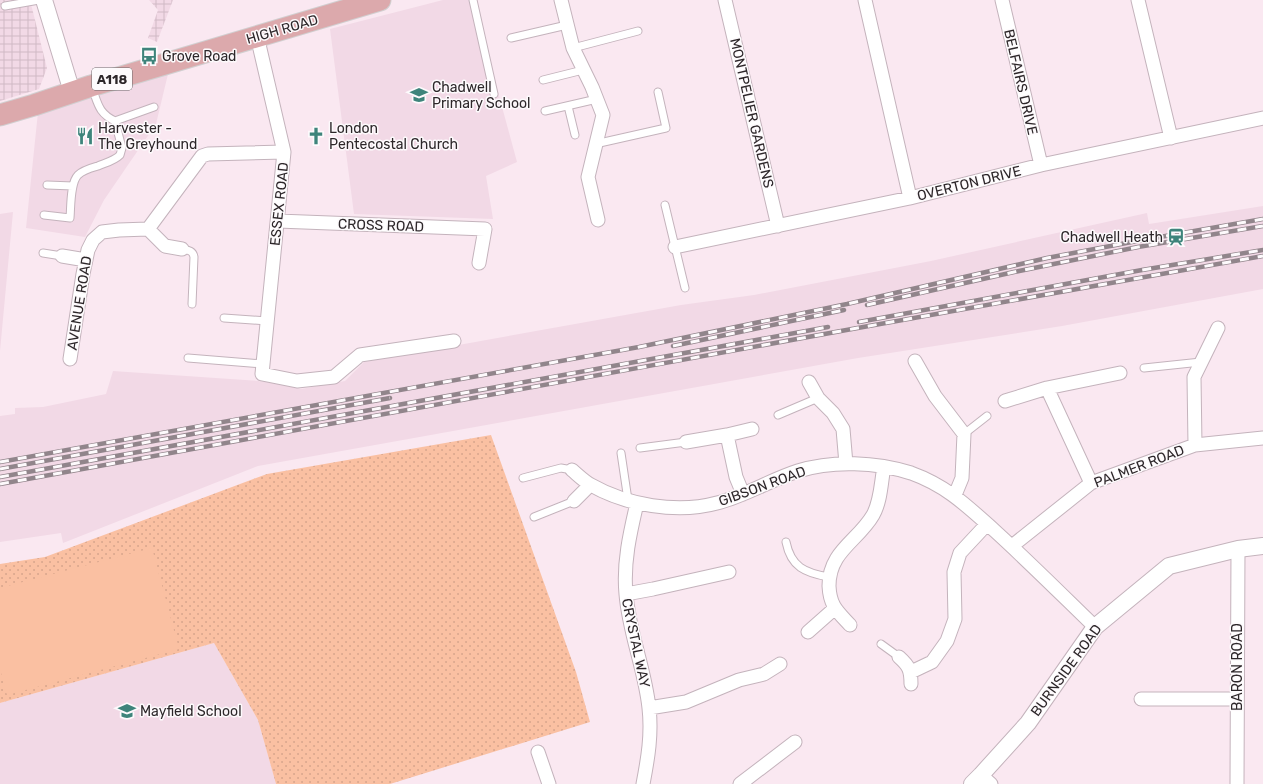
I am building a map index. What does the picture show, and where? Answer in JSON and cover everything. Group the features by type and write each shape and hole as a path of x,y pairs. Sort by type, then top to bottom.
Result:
{"main road":[{"name":"HIGH ROAD","path":"0,115 34,106 82,89 370,1"}],"street":[{"path":"44,0 82,89"},
{"path":"561,0 573,48 603,115 588,177 598,220"},
{"name":"MONTPELIER GARDENS","path":"726,0 778,226"},
{"path":"865,0 910,198"},
{"name":"BELFAIRS DRIVE","path":"1002,0 1040,165"},
{"path":"1138,0 1171,138"},
{"name":"ESSEX ROAD","path":"257,36 284,152 262,369"},
{"name":"OVERTON DRIVE","path":"675,247 910,198 1040,165 1263,118"},
{"path":"182,249 165,246 148,229 202,156 208,154 284,152"},
{"name":"CROSS ROAD","path":"278,221 485,229 479,263"},
{"name":"AVENUE ROAD","path":"70,359 86,260 88,250 93,240 102,232 148,229"},
{"path":"62,256 86,260"},
{"path":"1195,445 1194,377 1218,328"},
{"path":"262,369 297,381 334,377 360,355 454,341"},
{"path":"915,361 935,396 964,434 962,478 955,495"},
{"path":"1005,401 1047,388 1120,373"},
{"path":"809,382 818,398 834,413 843,429 846,464"},
{"path":"1047,388 1091,484"},
{"path":"686,442 752,429"},
{"path":"727,435 736,477 743,494"},
{"name":"PALMER ROAD","path":"1012,546 1091,484 1195,445 1263,438"},
{"name":"GIBSON ROAD","path":"572,470 590,485 616,497 632,502 660,506 686,507 716,504 798,471 822,466 846,464 884,467 910,473 933,482 955,495 1012,546 1095,627"},
{"path":"850,625 834,609 830,595 829,577 834,562 864,528 874,513 884,467"},
{"path":"574,501 590,485"},
{"name":"CRYSTAL WAY","path":"632,502 625,572 629,619 649,708 650,750 643,784"},
{"path":"899,657 907,665 911,678 932,662 947,641 955,619 954,572 960,553 987,524"},
{"name":"BURNSIDE ROAD","path":"981,781 1028,723 1095,627 1168,566 1238,549 1263,546"},
{"name":"BARON ROAD","path":"1237,784 1238,549"},
{"path":"626,594 729,572"},
{"path":"808,632 834,609"},
{"path":"649,708 686,702 739,680 764,674 780,664"},
{"path":"1141,699 1237,699"},
{"path":"740,784 795,742"},
{"path":"538,752 549,784"}],"lane":[{"path":"5,6 39,0"},
{"path":"473,0 494,94"},
{"path":"511,38 567,25"},
{"path":"573,48 638,30"},
{"path":"543,80 584,70"},
{"path":"82,89 106,117 115,121 154,107"},
{"path":"595,144 666,128 658,92"},
{"path":"545,111 596,99"},
{"path":"568,106 575,135"},
{"path":"44,215 70,218 75,179 82,172 109,162 120,155 122,148 115,121"},
{"path":"47,185 73,186"},
{"path":"665,205 685,288"},
{"path":"182,249 191,251 194,257 192,304"},
{"path":"43,253 62,256"},
{"path":"224,318 267,321"},
{"path":"188,358 262,369"},
{"path":"1144,368 1201,362"},
{"path":"778,415 818,398"},
{"path":"964,434 987,416"},
{"path":"640,448 686,442"},
{"path":"621,453 632,502"},
{"path":"523,478 548,470 561,468 572,470"},
{"path":"534,517 574,501"},
{"path":"786,542 791,559 798,566 808,572 829,577"},
{"path":"881,644 899,657"}],"shaded area":[{"path":"0,0 30,0 47,68 39,89 0,101"},
{"path":"149,0 173,0 157,42 148,38 158,10"},
{"name":"Chadwell Primary School","path":"443,0 473,0 517,162 486,176 493,219 354,214 330,29"},
{"path":"168,74 156,124 104,200 85,237 26,228 38,112"},
{"path":"1263,206 1263,289 1062,326 858,358 258,466 63,543 61,533 0,542 0,416 15,414 15,408 43,407 106,394 113,371 258,381 301,389 345,381 364,362 681,305 754,295 931,261 1147,213 1149,224"},
{"path":"13,212 0,351 0,214"},
{"path":"491,435 576,672 590,722 390,784 276,784 258,720 214,643 0,703 0,564 45,557 267,474"},
{"path":"152,548 179,649 7,695 0,669 0,588"},
{"name":"Mayfield School","path":"214,643 258,720 276,784 0,784 0,703"}],"railway":[{"path":"0,462 639,347 847,304 1047,258 1263,219"},
{"path":"867,305 1014,272 1138,247 1263,226"},
{"path":"859,322 1142,270 1263,250"},
{"path":"0,484 1263,256"},
{"path":"673,346 844,310"},
{"path":"0,477 828,327"},
{"path":"0,469 390,398"}],"place":[{"name":"Grove Road","path":"149,56"},
{"name":"Chadwell Primary School","path":"419,95"},
{"name":"Harvester - The Greyhound","path":"85,136"},
{"name":"London Pentecostal Church","path":"316,136"},
{"name":"Chadwell Heath","path":"1176,237"},
{"name":"Mayfield School","path":"127,711"}]}
